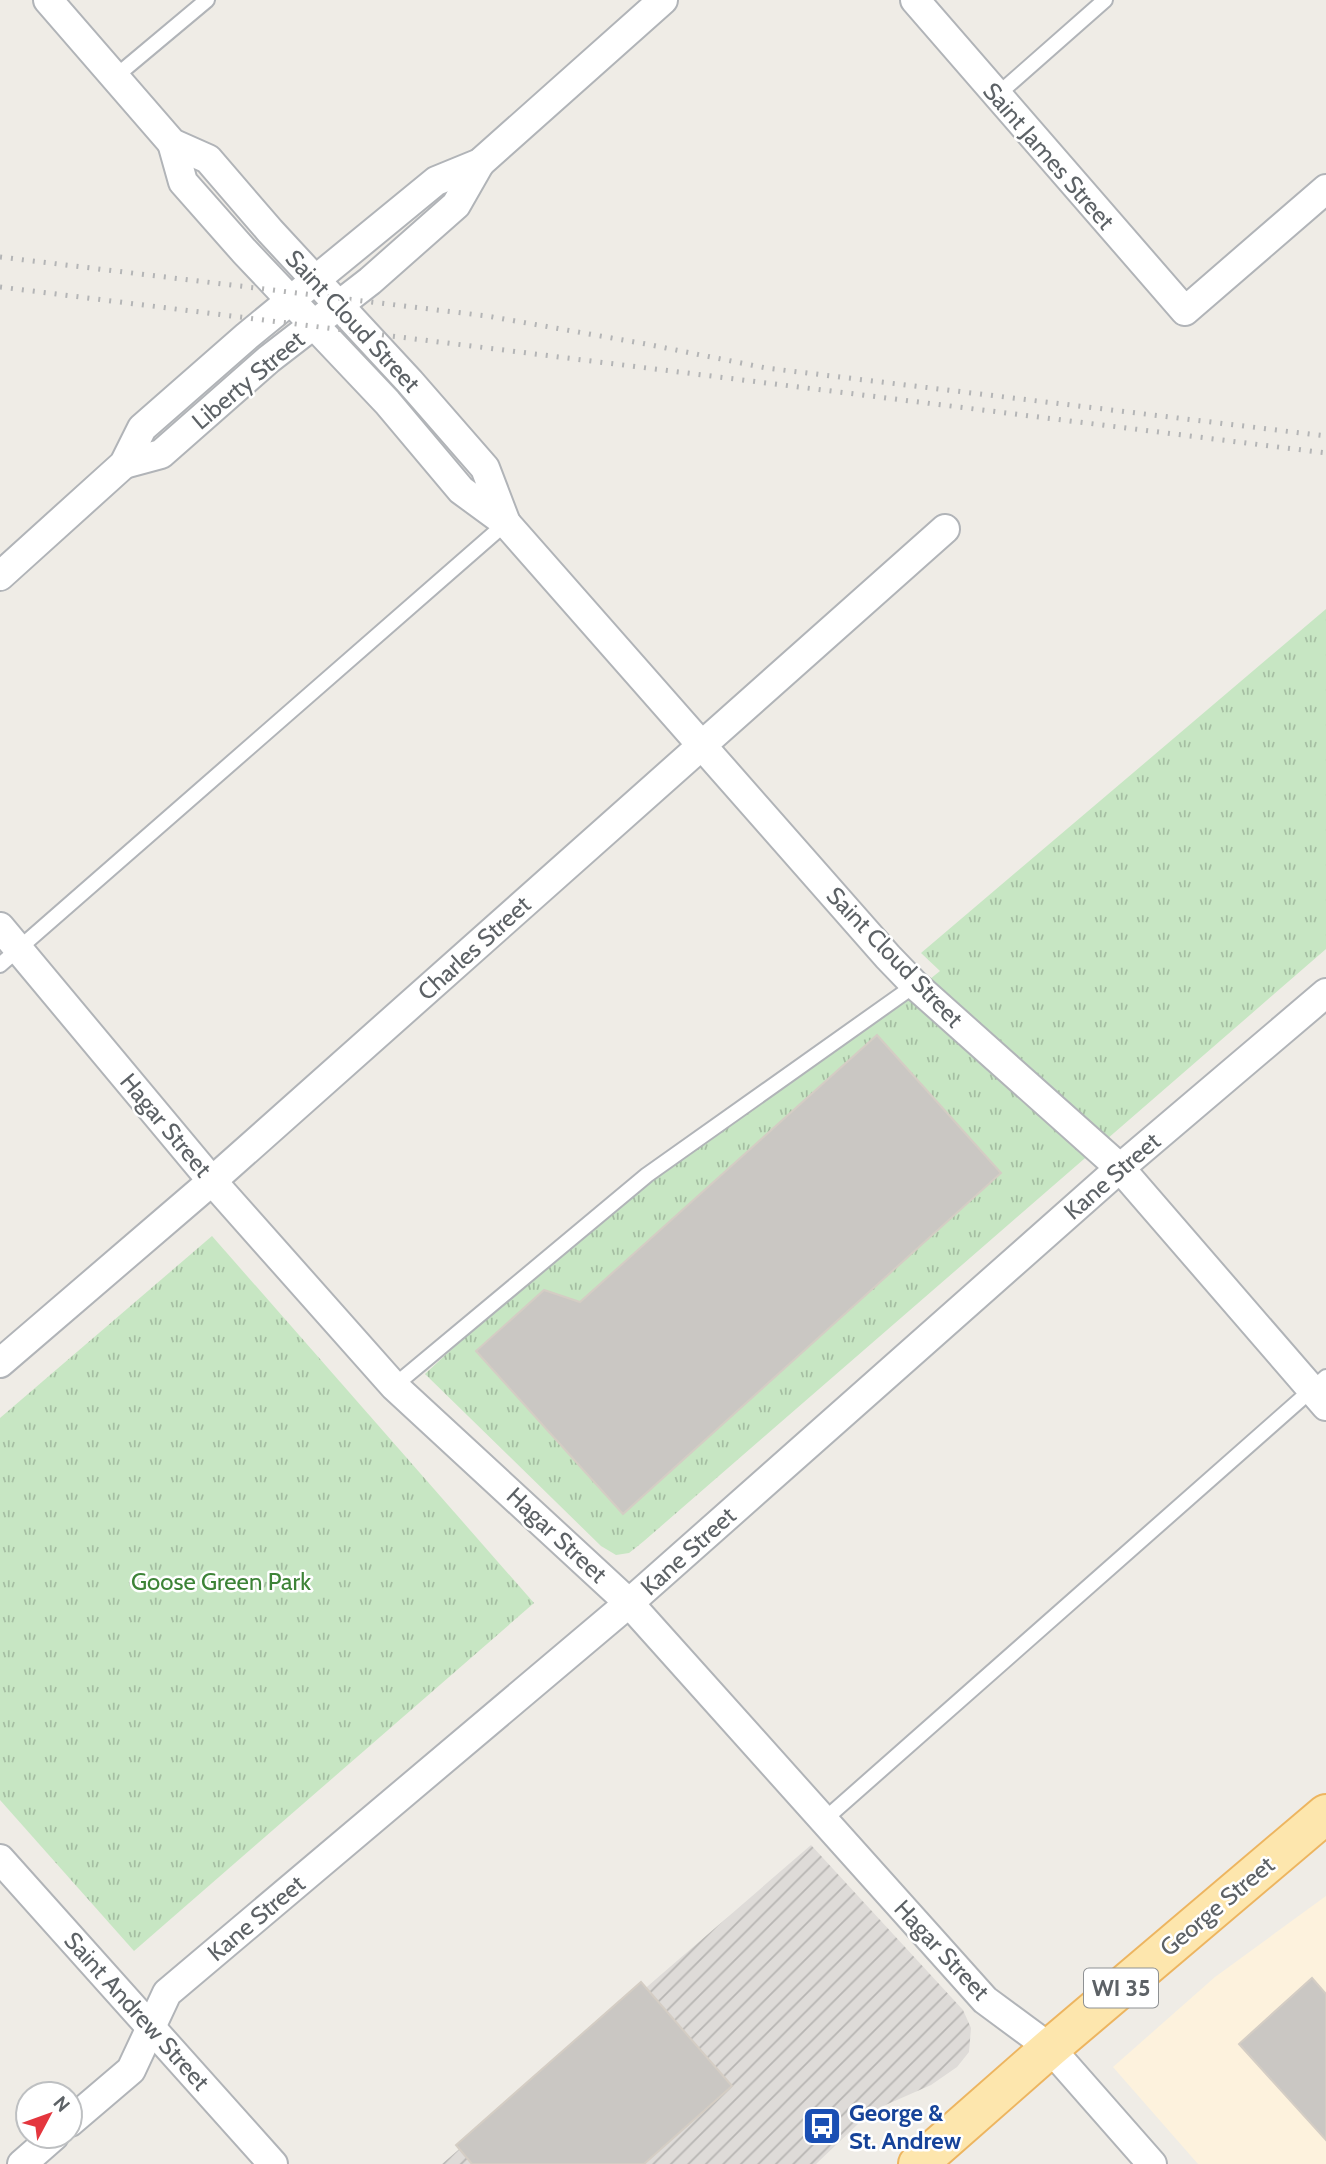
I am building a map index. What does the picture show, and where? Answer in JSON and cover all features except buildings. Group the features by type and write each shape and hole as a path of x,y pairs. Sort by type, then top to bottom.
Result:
{"main road":[{"name":"George Street","path":"918,2164 1326,1814"}],"street":[{"name":"Saint Cloud Street","path":"48,0 172,143 208,159 410,382 485,468 506,523"},
{"name":"Liberty Street","path":"124,464 161,454 269,359 339,305 456,205 480,163 663,0"},
{"name":"Saint James Street","path":"915,0 1185,311 1326,189"},
{"name":"Saint Cloud Street","path":"172,143 183,182 387,402 461,490 506,523 915,985 1121,1168 1321,1391"},
{"name":"Liberty Street","path":"0,576 124,464 142,428 247,336 436,181 480,163"},
{"name":"Charles Street","path":"0,1363 212,1181 945,529"},
{"name":"Hagar Street","path":"0,927 9,957 394,1386 629,1603 985,2000 1050,2048 1152,2164"},
{"name":"Kane Street","path":"84,2110 131,2070 167,1993 629,1603 1121,1168 1326,993"},
{"name":"Saint Andrew Street","path":"0,1859 272,2164"},
{"path":"22,2164 38,2150"}],"lane":[{"path":"114,77 207,0"},
{"path":"996,96 1105,0"},
{"path":"9,957 506,523"},
{"path":"394,1386 647,1175 915,985"},
{"path":"824,1820 1321,1391"}],"shaded area":[{"path":"811,1845 963,2010 971,2028 969,2052 957,2067 931,2085 881,2107 859,2123 816,2164 442,2164"},
{"path":"1326,1896 1326,2164 1198,2164 1113,2067 1215,1977"}],"green space":[{"path":"1326,609 1326,949 644,1541 629,1553 616,1555 601,1546 425,1374 529,1279 638,1189 866,1028 940,971 921,953"},
{"name":"Goose Green Park","path":"212,1236 534,1603 134,1951 0,1800 0,1418"}],"railway":[{"path":"0,257 487,316 766,368 1326,436"},
{"path":"0,287 1326,453"}],"place":[{"name":"George & St. Andrew","path":"822,2126"}]}
